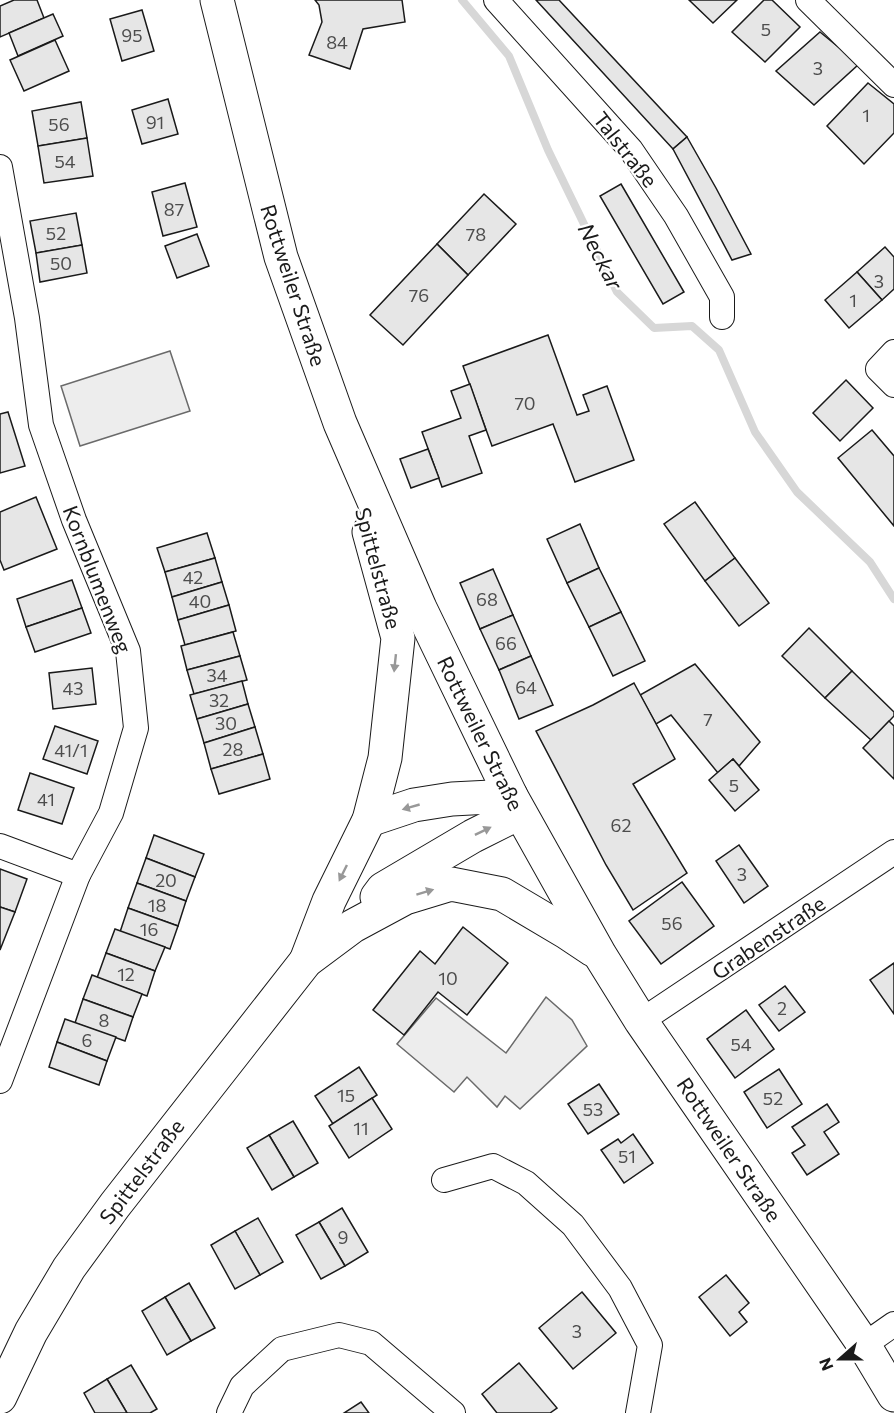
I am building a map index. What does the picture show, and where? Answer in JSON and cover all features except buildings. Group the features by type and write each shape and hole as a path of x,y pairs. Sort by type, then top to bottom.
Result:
{"main road":[{"name":"Rottweiler Straße","path":"217,0 281,257 340,423 420,608 515,805 600,955 641,1021 864,1345 894,1395"},
{"name":"Spittelstraße","path":"306,961 329,901 369,820 385,758 398,638 340,423"},
{"path":"369,820 414,805 452,799 515,805"},
{"name":"Spittelstraße","path":"353,926 383,889 473,836 515,805"},
{"name":"Spittelstraße","path":"0,1397 31,1332 69,1268 115,1205 306,961 353,926 405,898 451,884 502,894 567,932 600,955"}],"street":[{"name":"Talstraße","path":"496,0 631,150 676,216 722,297 722,317"},
{"path":"808,0 894,85"},
{"name":"Kornblumenweg","path":"0,167 27,318 41,425 74,520 128,651 136,728 111,813 78,875 1,1076"},
{"path":"0,846 78,875"},
{"name":"Grabenstraße","path":"641,1021 894,852"},
{"path":"444,1180 493,1166 526,1183 573,1225 620,1288 650,1345 639,1413"},
{"path":"864,1345 894,1324"},
{"path":"230,1413 242,1386 282,1349 339,1335 371,1343 453,1413"}],"shaded area":[{"path":"170,351 190,411 80,446 61,386"},
{"path":"546,997 572,1020 587,1046 520,1109 505,1096 497,1107 467,1077 454,1092 397,1044 436,998 506,1053"}],"waterway":[{"name":"Neckar","path":"462,0 509,56 548,150 617,292 654,328 692,326 719,350 755,432 797,492 870,562 894,599"}]}
